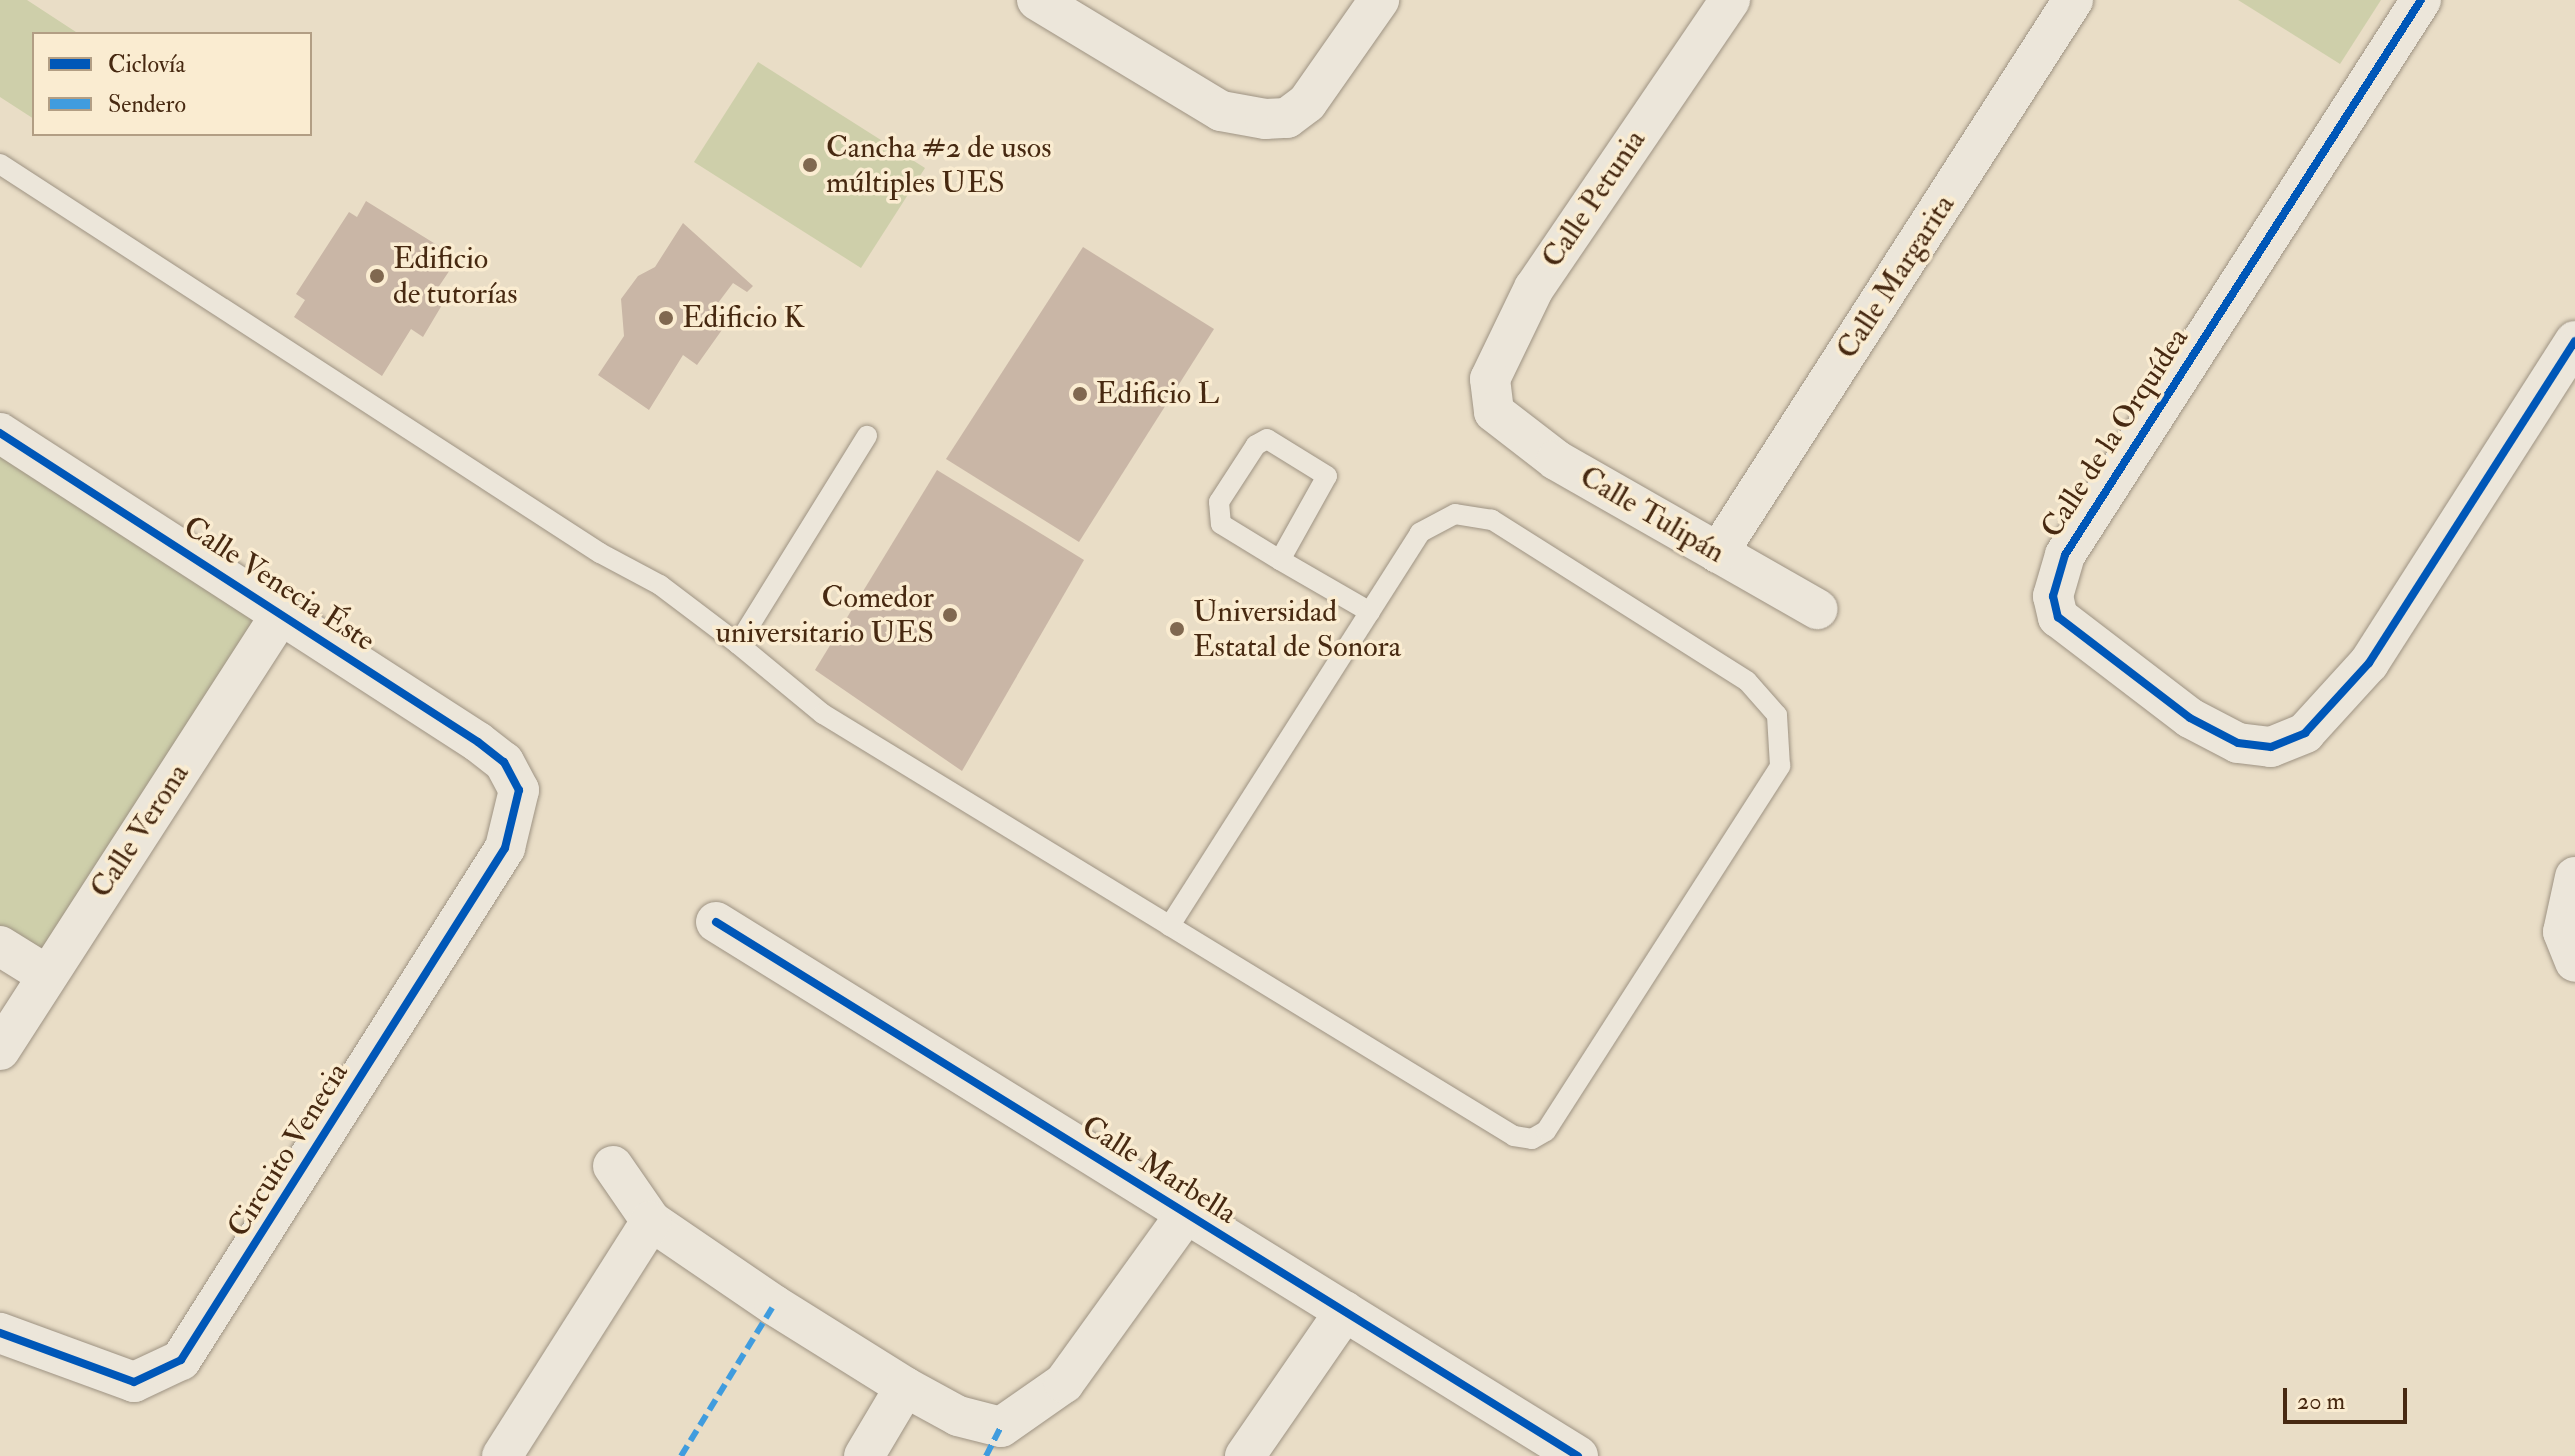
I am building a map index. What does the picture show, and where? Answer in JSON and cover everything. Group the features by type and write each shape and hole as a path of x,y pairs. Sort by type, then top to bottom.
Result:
{"street":[{"path":"1037,0 1221,111 1265,119 1287,118 1307,103 1379,0"},
{"name":"Calle Petunia","path":"1494,412 1490,379 1534,288 1730,0"},
{"name":"Calle Margarita","path":"1718,553 2073,0"},
{"name":"Calle de la Orquídea","path":"2421,0 2065,555 2053,596 2058,617 2190,718 2238,743 2271,747 2305,733 2369,663 2575,341"},
{"name":"Calle Tulipán","path":"1494,412 1556,460 1817,609"},
{"name":"Calle Venecia Éste","path":"1,436 478,742 504,762 519,790"},
{"name":"Calle Verona","path":"0,1050 281,614"},
{"name":"Circuito Venecia","path":"0,1333 134,1382 181,1360 505,848 519,790"},
{"path":"2575,877 2563,932 2575,962"},
{"name":"Calle Marbella","path":"716,922 1578,1456"},
{"path":"0,946 47,975"},
{"path":"613,1166 651,1221 905,1387 864,1456"},
{"name":"Calle Marbella","path":"905,1387 958,1416 1001,1427 1064,1383 1185,1215"},
{"path":"502,1456 651,1221"},
{"path":"1245,1456 1345,1311"}],"lane":[{"path":"0,164 660,585 823,714 1170,926 1514,1136 1532,1139 1546,1131 1780,766 1777,715 1747,681 1492,520 1455,514 1420,533 1170,926"},
{"path":"738,644 867,436"},
{"path":"1280,560 1327,476 1293,449 1267,439 1256,445 1216,514 1280,560 1370,612"}],"green space":[{"path":"0,0 27,0 76,32 32,32 32,118 0,97"},
{"path":"2238,0 2381,0 2340,64"},
{"name":"Cancha #2 de usos múltiples UES","path":"758,62 925,168 861,268 694,162"},
{"path":"0,443 278,605 49,976 0,945"}],"building":[{"name":"Edificio de tutorías","path":"366,201 458,258 431,298 442,305 423,337 411,329 382,376 294,317 305,300 296,294 349,212 357,217"},
{"name":"Edificio K","path":"683,223 753,286 747,292 733,283 709,315 724,327 697,365 683,355 649,410 598,375 624,336 621,299 638,276 655,267"},
{"name":"Edificio L","path":"1083,247 1214,329 1079,542 946,459"},
{"name":"Comedor universitario UES","path":"937,470 1084,560 962,771 815,670"}],"marked path":[{"path":"681,1456 774,1305"},
{"path":"986,1456 1001,1427"}],"cycle path":[{"path":"2421,0 2065,555 2053,596 2058,617 2190,718 2238,743 2271,747 2305,733 2369,663 2575,341"},
{"path":"0,433 478,742 504,762 519,790 505,848 181,1360 134,1382 0,1333"},
{"path":"716,922 1578,1456"}],"place":[{"name":"Cancha #2 de usos múltiples UES","path":"810,165"},
{"name":"Edificio de tutorías","path":"377,276"},
{"name":"Edificio K","path":"666,318"},
{"name":"Edificio L","path":"1080,394"},
{"name":"Comedor universitario UES","path":"950,615"},
{"name":"Universidad Estatal de Sonora","path":"1177,629"}]}
